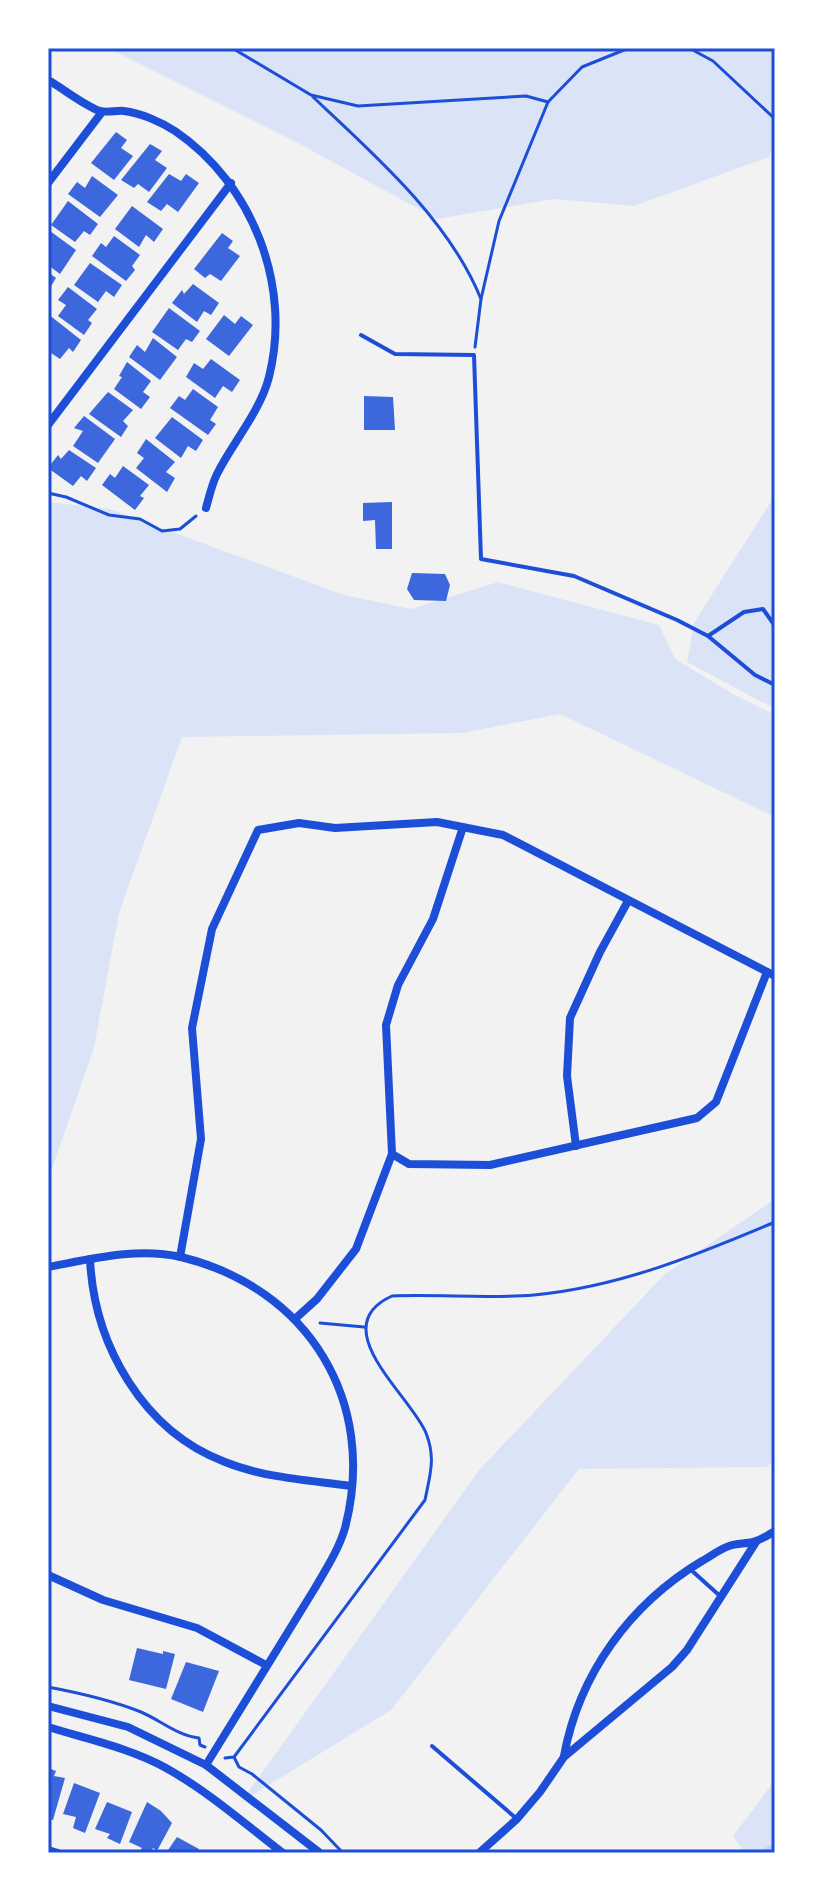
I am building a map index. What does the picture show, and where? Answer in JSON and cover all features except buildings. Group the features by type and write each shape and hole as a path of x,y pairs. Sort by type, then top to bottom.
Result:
{"street":[{"path":"48,80 102,112 123,111 151,118 195,146 231,183 247,210 269,265 275,298 275,337 268,379 244,429 216,475 206,508"},
{"path":"48,183 102,112"},
{"path":"48,425 231,183"},
{"path":"180,1257 201,1139 192,1028 212,929 258,830 299,823 335,828 437,822 503,835 771,974 716,1102 697,1118 490,1165 409,1164 392,1154"},
{"path":"296,1318 317,1299 356,1249 392,1154 386,1025 398,985 433,919 463,827"},
{"path":"576,1146 567,1076 570,1018 600,952 628,901"},
{"path":"48,1267 151,1253 180,1257 240,1280 269,1296 296,1318 334,1376 344,1404 351,1431 353,1461 344,1530 332,1559 206,1765"},
{"path":"90,1259 97,1305 115,1359 145,1406 166,1427 198,1449 246,1469 283,1478 351,1486"},
{"path":"564,1757 570,1722 581,1694 604,1655 643,1607 667,1585 729,1545 756,1542 775,1531"},
{"path":"479,1853 489,1849 517,1819 564,1757 672,1667 687,1650 756,1542"},
{"path":"48,1575 103,1600 197,1628 266,1665"},
{"path":"48,1706 128,1727 206,1765 320,1853"},
{"path":"48,1727 112,1746 164,1767 213,1797 283,1853"},
{"path":"48,1850 58,1853"}],"lane":[{"path":"361,335 395,354 474,355 481,559 574,576 677,620 708,636 755,675 775,685"},
{"path":"708,636 752,609 763,609 775,626"},
{"path":"690,1569 720,1596"},
{"path":"432,1746 517,1819"}],"path":[{"path":"232,48 311,95 413,195 471,273 481,299"},
{"path":"474,355 481,299 499,221 548,102 582,67 629,48"},
{"path":"689,48 713,61 775,119"},
{"path":"311,95 358,106 526,96 548,102"},
{"path":"48,493 109,515 140,519 162,531 180,529 206,508"},
{"path":"227,1758 234,1757 425,1500 433,1463 425,1432 368,1346 365,1327 372,1310 381,1301 392,1296 490,1297 575,1290 623,1280 700,1254 775,1222"},
{"path":"320,1323 365,1327"},
{"path":"48,1687 133,1709 188,1736 199,1738 200,1745"},
{"path":"234,1757 239,1767 321,1830 343,1853"}],"shaded area":[{"path":"108,48 775,48 775,139 769,157 634,206 554,199 437,219 294,141"},
{"path":"775,495 775,709 687,662 694,623"},
{"path":"48,502 110,509 344,595 411,609 498,582 659,625 675,659 775,715 775,817 560,714 462,733 182,737 119,913 94,1048 48,1180"},
{"path":"775,1199 775,1459 767,1467 579,1469 391,1710 241,1802 480,1469 664,1275"},
{"path":"775,1780 775,1853 745,1853 733,1836"}],"waterway":[{"path":"762,1853 775,1845"}]}
